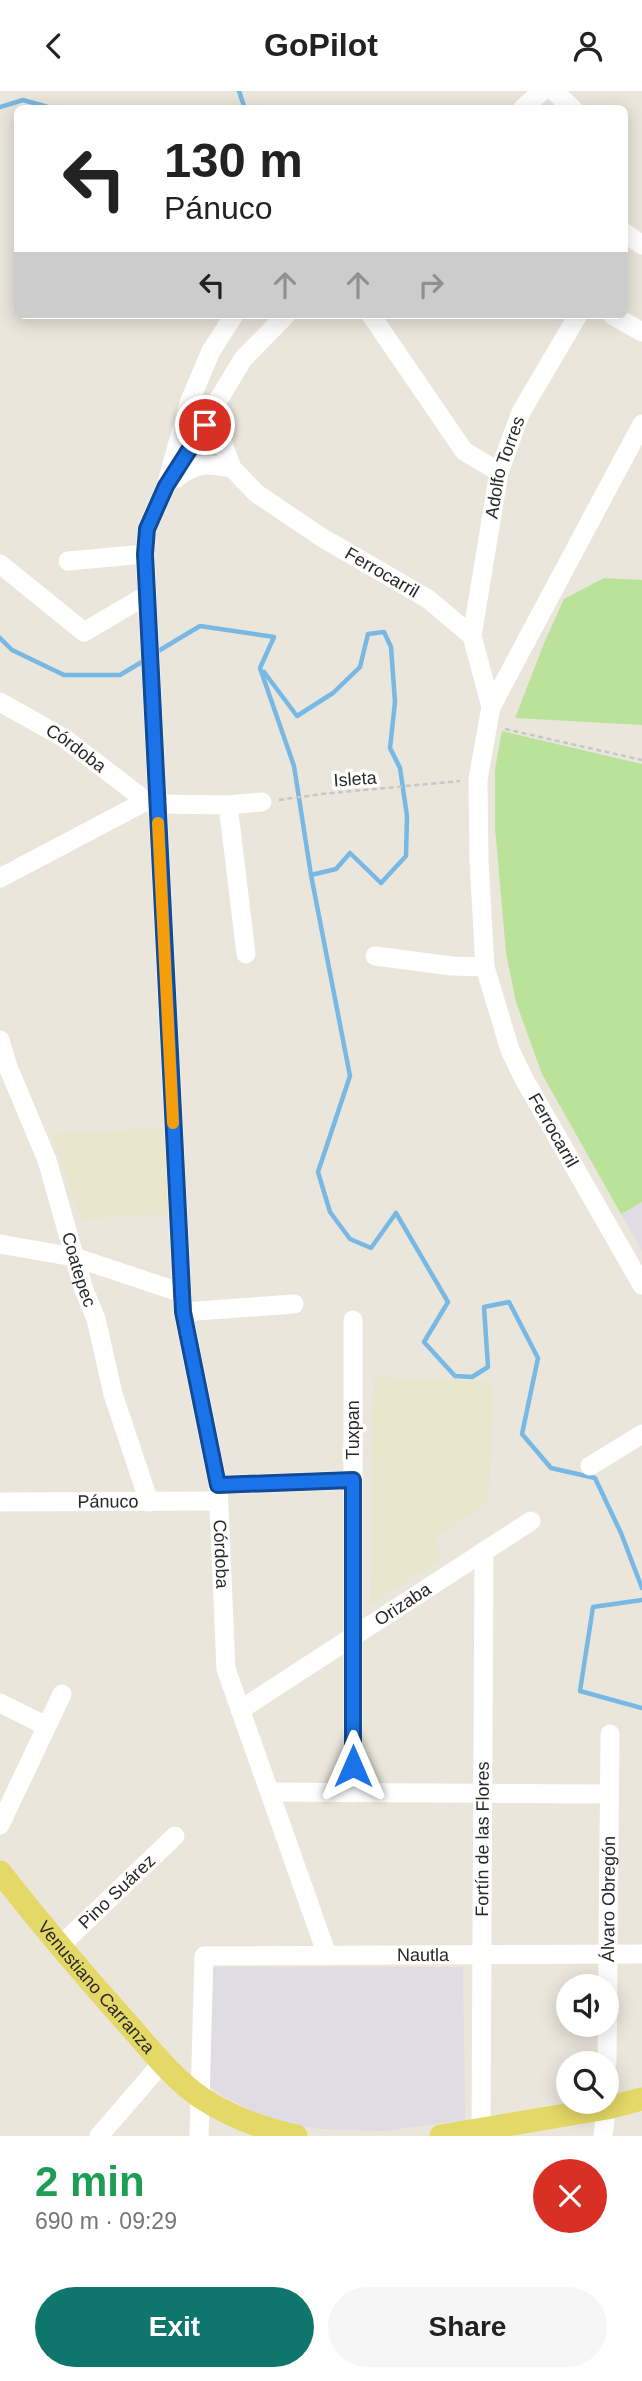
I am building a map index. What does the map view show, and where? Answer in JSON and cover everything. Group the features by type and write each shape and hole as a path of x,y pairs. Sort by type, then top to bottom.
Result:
{"main road":[{"name":"Venustiano Carranza","path":"0,1872 59,1947 162,2063 200,2097 248,2129 296,2136"},
{"path":"619,2103 642,2099"},
{"path":"441,2136 560,2114"}],"street":[{"path":"526,105 542,91"},
{"path":"554,91 569,105"},
{"path":"0,564 84,632 147,595 147,529 166,486 189,403 211,351 231,319"},
{"path":"166,486 243,359 282,319"},
{"path":"375,319 464,451 499,472"},
{"name":"Adolfo Torres","path":"472,636 499,472 521,412 576,319"},
{"path":"619,319 642,332"},
{"name":"Ferrocarril","path":"216,407 224,447 232,468 256,493 321,537 428,599 472,636 489,716"},
{"name":"Ferrocarril","path":"642,423 489,716 478,779 485,967 510,1050 642,1285"},
{"path":"166,486 189,467 206,463 232,468"},
{"path":"68,561 145,554"},
{"name":"Córdoba","path":"147,595 152,707 151,803 183,1303 218,1493 226,1669 327,1955"},
{"name":"Córdoba","path":"0,702 64,738 151,803"},
{"path":"0,878 151,803 228,806 262,802"},
{"path":"228,806 246,954"},
{"path":"375,956 453,966 485,967"},
{"name":"Coatepec","path":"0,1039 47,1160 74,1257 96,1319 113,1394 149,1502"},
{"path":"0,1244 74,1257 183,1303 294,1304"},
{"name":"Tuxpan","path":"353,1320 353,1793"},
{"path":"590,1466 642,1433"},
{"name":"Pánuco","path":"0,1502 149,1502 353,1480"},
{"name":"Orizaba","path":"240,1710 531,1521"},
{"name":"Fortín de las Flores","path":"472,2131 482,1954 484,1552"},
{"path":"0,1825 62,1694"},
{"path":"0,1703 46,1726"},
{"name":"Álvaro Obregón","path":"607,2051 610,1734"},
{"path":"270,1792 609,1794"},
{"name":"Pino Suárez","path":"59,1947 175,1836"},
{"name":"Nautla","path":"200,2097 204,1956 642,1954"},
{"path":"99,2136 162,2063"},
{"path":"199,2136 200,2097"},
{"path":"603,2136 606,2114"}],"path":[{"path":"489,716 642,761"},
{"name":"Isleta","path":"262,802 321,793 478,779"}],"shaded area":[{"path":"165,1128 170,1214 81,1219 52,1134"},
{"path":"642,1202 642,1251 621,1214"},
{"path":"374,1377 493,1382 489,1502 435,1537 442,1558 370,1605"},
{"path":"199,1967 463,1967 465,2120 383,2131 321,2129 275,2123 225,2097 196,2077"}],"green space":[{"path":"604,578 642,580 642,725 515,718 564,599"},
{"path":"502,731 642,764 642,1202 621,1214 542,1074 516,1002 506,953 495,828 495,769"}],"waterway":[{"path":"239,91 244,105"},
{"path":"0,107 23,100 41,105"},
{"path":"155,653 200,626 274,637 260,668 294,766 311,875 350,1076 318,1172 330,1212 350,1239 371,1248 396,1213 448,1302 424,1342 455,1376 472,1377 488,1367 484,1307 509,1302 538,1358 522,1434 551,1468 595,1478 621,1533 642,1588"},
{"path":"264,672 297,716 333,693 360,667 368,634 384,632 391,647 395,702 390,748 400,768 407,816 406,856 381,883 350,853 336,869 311,875"},
{"path":"0,638 12,650 64,675 120,675 145,660"},
{"path":"642,1600 593,1607 580,1691 642,1708"}],"slow traffic":[{"path":"158,823 173,1123"}],"route":[{"path":"205,425 166,486 147,529 145,554 183,1312 218,1485 353,1480 353,1766"}]}
